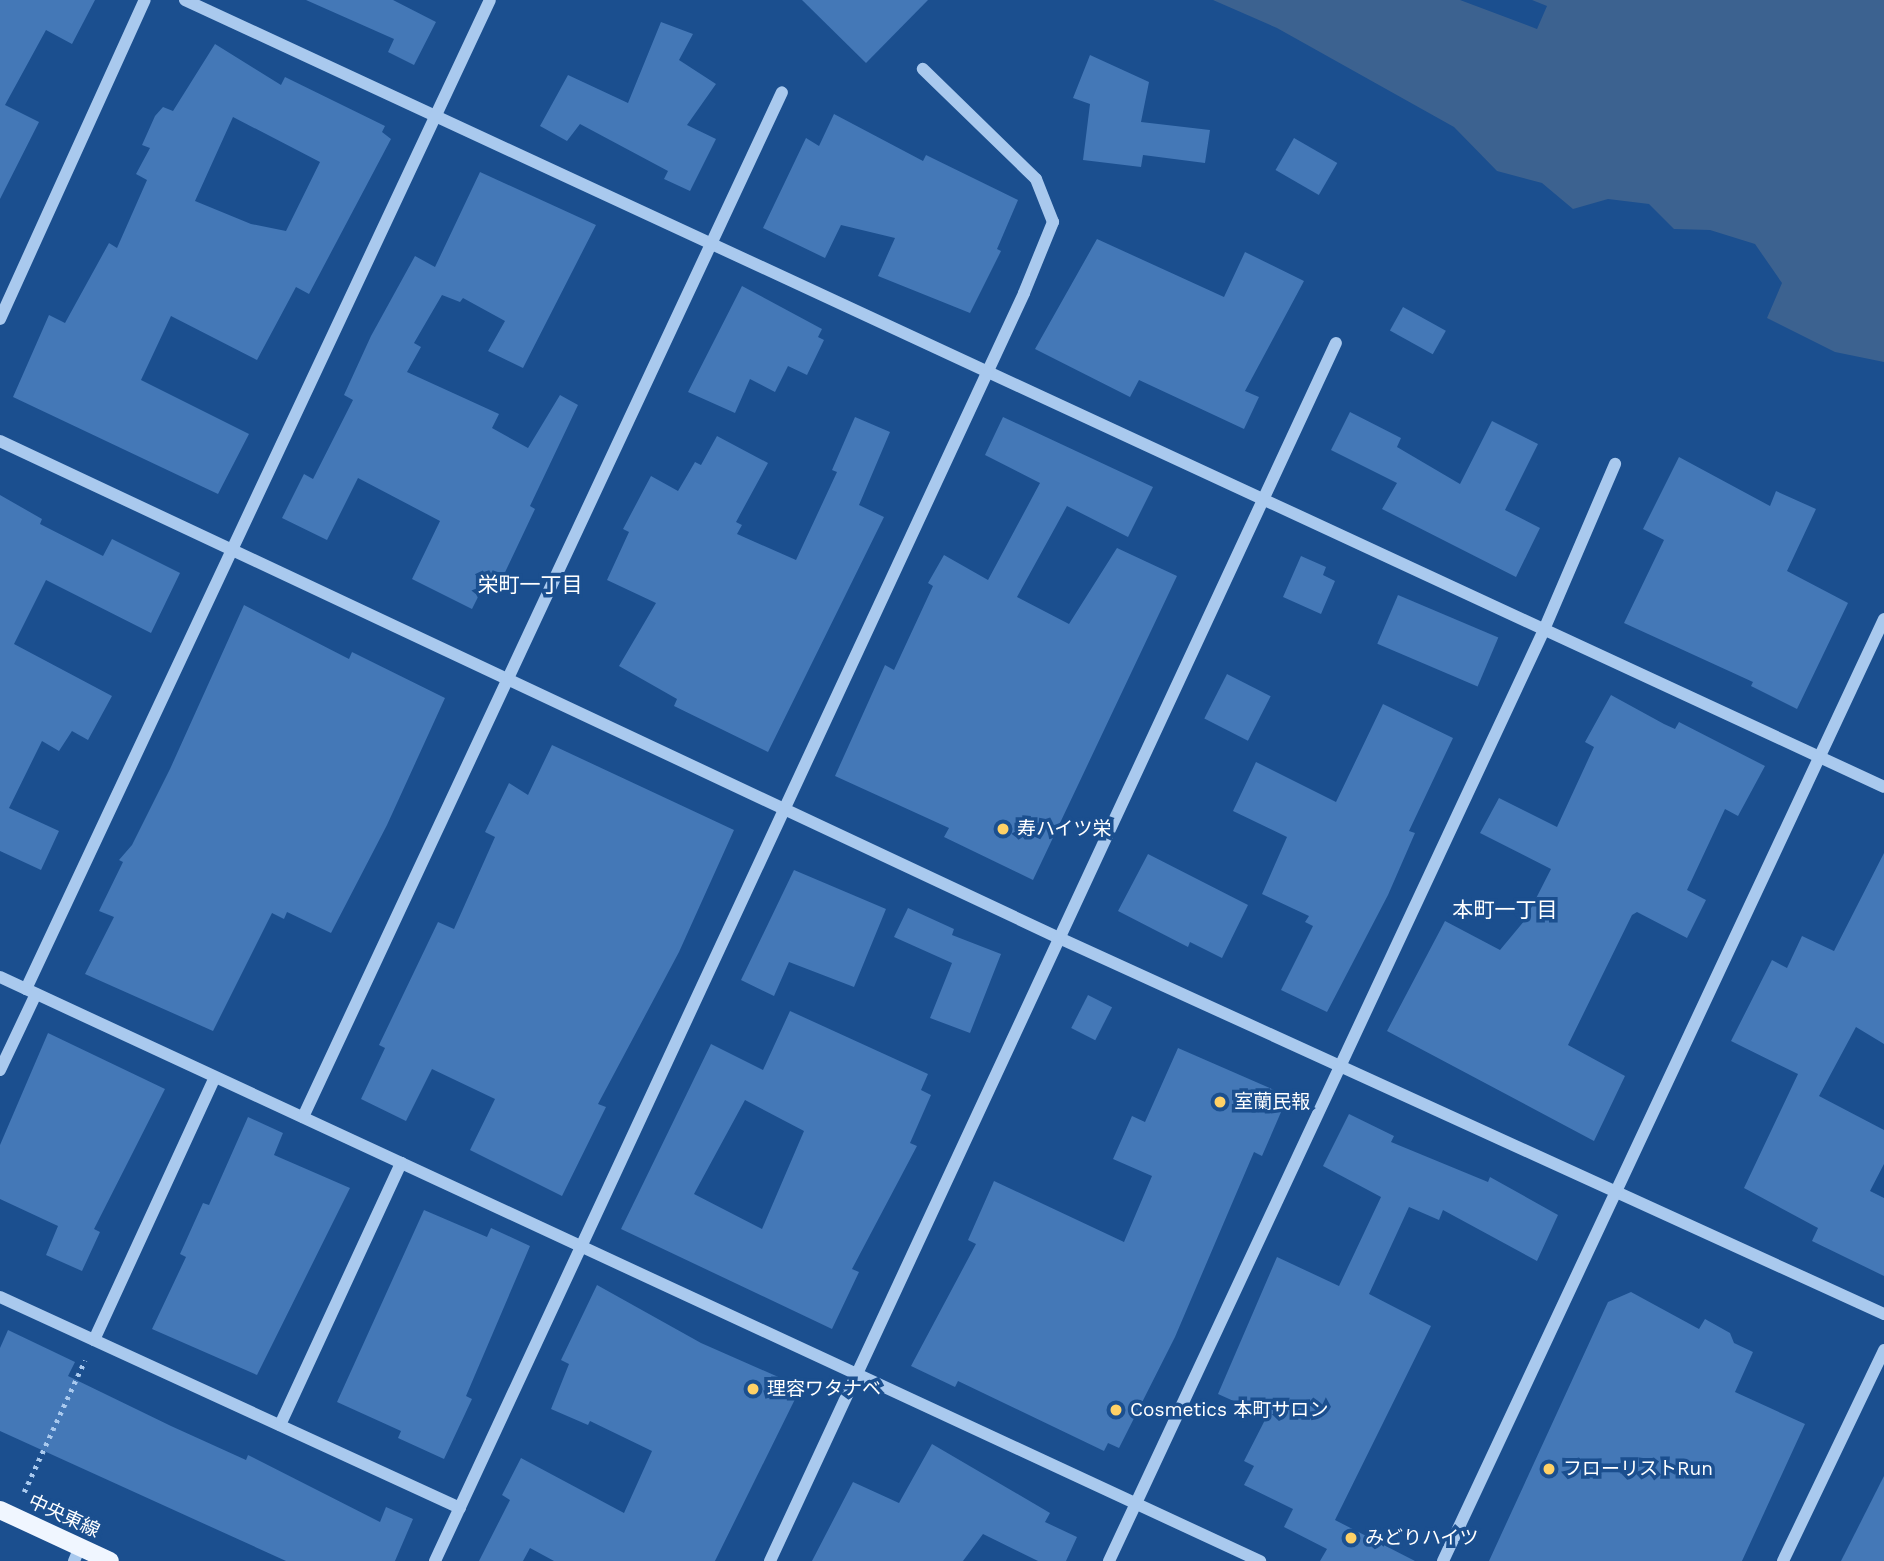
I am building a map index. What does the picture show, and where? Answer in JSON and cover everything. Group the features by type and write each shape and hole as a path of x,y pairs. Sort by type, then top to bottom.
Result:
{"main road":[{"name":"中央東線","path":"6,1513 77,1554 110,1561"}],"street":[{"path":"0,319 145,0"},
{"path":"185,0 708,246 1264,499 1543,632 1884,787"},
{"path":"0,1070 31,991 230,547 490,0"},
{"path":"435,1561 578,1245 987,373 1053,222 1036,179 923,69"},
{"path":"303,1117 782,92"},
{"path":"770,1561 854,1371 1336,343"},
{"path":"0,441 507,676 1057,937 1884,1314"},
{"path":"1109,1561 1543,632 1615,464"},
{"path":"1443,1561 1618,1193 1884,620"},
{"path":"0,977 1260,1561"},
{"path":"94,1340 215,1077"},
{"path":"280,1425 401,1163"},
{"path":"0,1297 460,1508"},
{"path":"1783,1561 1884,1350"}],"path":[{"path":"6,1513 94,1340"}],"water":[{"path":"1213,0 1460,0 1537,29 1547,6 1532,0 1884,0 1884,362 1835,352 1767,318 1782,283 1755,244 1710,230 1674,229 1649,204 1608,199 1573,209 1542,183 1497,171 1454,127 1277,28"}],"building":[{"path":"0,0 95,0 72,44 46,30 5,105 39,122 0,199"},
{"path":"306,0 393,0 436,22 414,65 388,52 394,39"},
{"path":"802,0 928,0 866,63"},
{"path":"661,22 693,34 679,60 716,84 687,125 716,139 690,191 664,179 668,171 580,124 567,141 540,126 568,75 628,103"},
{"path":"215,44 281,85 285,77 385,126 382,132 391,139 309,294 296,287 257,360 171,316 141,380 249,434 218,494 13,397 49,315 65,323 109,243 117,248 147,180 136,174 150,148 142,145 155,116 163,107 173,111","holes":["233,117 320,162 286,231 251,224 195,201"]},
{"path":"1090,55 1149,82 1141,122 1210,130 1205,163 1143,155 1141,167 1083,160 1090,104 1073,98"},
{"path":"834,114 923,161 926,155 1018,200 997,249 1001,251 970,313 878,276 895,238 841,225 825,258 763,228 806,138 819,146"},
{"path":"1294,138 1337,163 1319,195 1276,170"},
{"path":"480,172 596,225 523,368 488,351 505,321 463,298 460,302 442,295 414,343 421,347 407,372 499,414 492,428 528,448 560,395 578,405 530,506 535,509 498,587 486,581 472,609 412,579 440,521 358,478 327,540 282,518 304,474 313,479 353,400 344,395 371,336 415,256 435,267"},
{"path":"1097,239 1224,297 1245,252 1304,281 1245,391 1259,397 1244,429 1139,380 1130,397 1035,349"},
{"path":"742,286 822,329 818,337 824,340 807,375 788,366 775,392 750,379 735,413 688,392"},
{"path":"1403,307 1446,331 1433,354 1390,331"},
{"path":"1350,412 1401,438 1397,447 1460,484 1492,421 1538,444 1505,510 1540,528 1516,577 1382,509 1397,483 1331,450"},
{"path":"855,417 890,432 859,505 884,517 768,752 674,706 677,699 619,666 656,603 607,580 629,532 623,529 651,476 678,491 695,462 701,465 717,436 768,463 736,522 742,525 737,534 796,560 837,472 832,470"},
{"path":"1003,417 1153,487 1128,537 1067,506 1017,597 1069,624 1117,548 1177,576 1033,880 944,837 949,828 835,776 885,665 894,670 933,586 928,583 944,555 988,580 1040,483 985,455"},
{"path":"1679,457 1770,506 1776,491 1816,509 1787,571 1848,603 1797,709 1751,686 1753,682 1624,623 1664,540 1643,529"},
{"path":"0,495 42,519 40,524 103,556 112,539 180,573 151,633 46,580 14,644 112,696 88,740 72,731 59,751 42,741 9,808 59,831 41,870 0,851"},
{"path":"1301,556 1326,567 1323,575 1335,581 1321,614 1283,597"},
{"path":"1398,595 1498,638 1478,686 1377,644"},
{"path":"244,605 349,659 352,652 445,698 387,825 331,933 287,912 284,919 272,913 213,1031 85,974 114,917 99,911 123,862 119,860 132,845 170,769"},
{"path":"1227,674 1271,696 1248,741 1204,719"},
{"path":"1611,695 1664,724 1675,729 1679,722 1765,766 1738,816 1725,809 1687,890 1706,900 1687,938 1637,912 1632,915 1568,1045 1625,1076 1594,1141 1387,1031 1445,921 1500,950 1525,920 1551,869 1480,833 1499,798 1557,827 1594,747 1585,742"},
{"path":"1383,704 1453,738 1409,831 1415,833 1388,895 1327,1012 1281,990 1313,926 1305,922 1309,916 1262,894 1287,837 1233,811 1256,762 1336,802"},
{"path":"552,745 734,830 679,952 598,1104 606,1107 562,1196 470,1150 495,1099 432,1069 406,1121 361,1099 385,1048 379,1045 438,922 454,929 495,837 485,832 509,783 528,795"},
{"path":"1884,853 1884,1044 1856,1027 1819,1096 1884,1130 1884,1164 1870,1191 1884,1198 1884,1276 1812,1241 1818,1228 1744,1188 1798,1074 1731,1041 1772,960 1787,968 1802,936 1834,951"},
{"path":"1148,854 1248,905 1222,958 1190,942 1188,947 1118,911"},
{"path":"794,870 886,909 854,987 789,962 774,996 741,980"},
{"path":"908,908 954,929 952,935 1001,954 970,1033 930,1018 952,963 894,937"},
{"path":"1088,995 1112,1007 1095,1040 1071,1028"},
{"path":"790,1011 928,1074 921,1090 931,1095 910,1143 917,1146 852,1269 859,1272 832,1329 621,1229 711,1044 763,1070","holes":["745,1100 804,1131 762,1229 694,1194"]},
{"path":"48,1033 165,1089 94,1229 100,1232 82,1271 46,1255 58,1226 0,1199 0,1145"},
{"path":"1178,1048 1288,1096 1262,1156 1254,1152 1175,1337 1119,1448 1108,1443 1104,1451 958,1381 955,1387 911,1366 976,1244 968,1240 994,1181 1124,1242 1152,1176 1113,1159 1132,1116 1145,1122"},
{"path":"1349,1114 1394,1136 1391,1142 1488,1182 1490,1177 1558,1215 1537,1261 1443,1210 1439,1220 1409,1207 1369,1294 1431,1326 1335,1520 1415,1561 1320,1561 1327,1549 1284,1527 1293,1509 1244,1485 1254,1466 1244,1461 1267,1416 1218,1394 1277,1257 1339,1286 1381,1197 1323,1166"},
{"path":"248,1117 283,1133 274,1155 350,1188 257,1375 152,1329 186,1257 180,1254 203,1203 209,1205"},
{"path":"424,1210 487,1237 491,1228 530,1246 466,1396 472,1399 444,1459 398,1438 401,1431 337,1402"},
{"path":"597,1285 701,1343 801,1387 715,1561 554,1561 530,1548 523,1561 479,1561 510,1500 502,1495 521,1458 624,1513 652,1451 590,1421 588,1425 551,1409 569,1364 561,1360"},
{"path":"1631,1292 1699,1329 1705,1319 1730,1333 1734,1343 1753,1352 1735,1392 1805,1424 1742,1561 1489,1561 1608,1302"},
{"path":"8,1330 75,1362 68,1376 171,1426 246,1460 248,1455 380,1522 386,1507 413,1519 395,1561 286,1561 0,1431 0,1348"},
{"path":"932,1444 1050,1513 1045,1522 1077,1537 1066,1561 1038,1561 983,1534 963,1561 812,1561 853,1482 899,1503"},
{"path":"1884,1476 1884,1561 1841,1561"}],"place":[{"name":"寿ハイツ栄","path":"1003,829"},
{"name":"室蘭民報","path":"1220,1102"},
{"name":"理容ワタナベ","path":"753,1389"},
{"name":"Cosmetics 本町サロン","path":"1116,1410"},
{"name":"フローリストRun","path":"1549,1469"},
{"name":"みどりハイツ","path":"1351,1538"}],"district":[{"name":"栄町一丁目","path":"530,585"},
{"name":"本町一丁目","path":"1505,910"}]}
